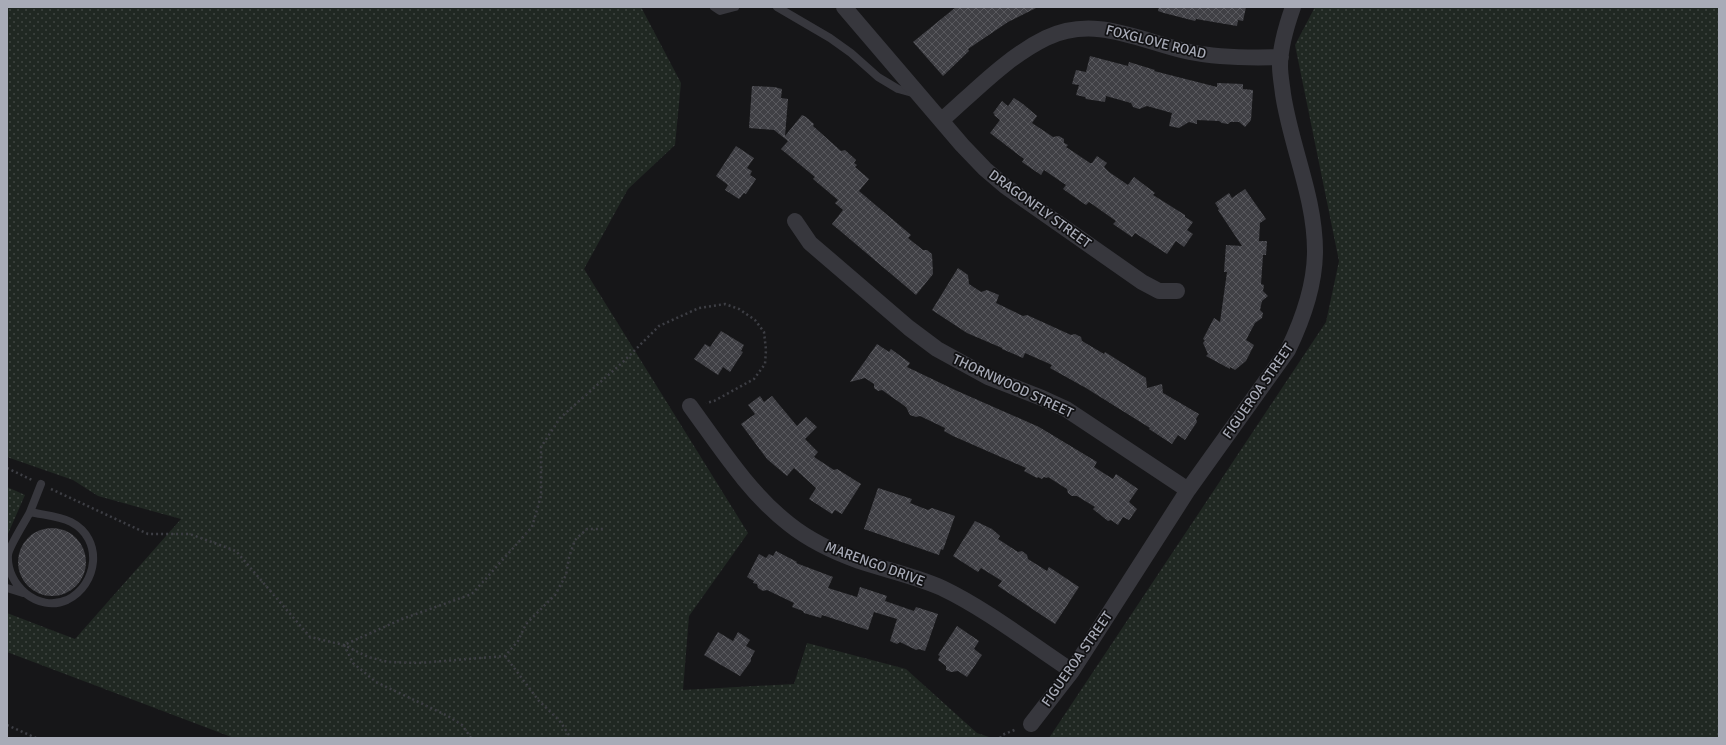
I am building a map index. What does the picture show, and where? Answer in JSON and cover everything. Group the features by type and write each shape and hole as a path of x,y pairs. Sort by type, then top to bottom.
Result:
{"street":[{"name":"DRAGONFLY STREET","path":"844,7 984,169 1005,186 1142,282 1159,291 1177,291"},
{"name":"FIGUEROA STREET","path":"1031,724 1072,671 1188,490 1288,350 1298,328 1308,298 1313,274 1315,251 1307,187 1286,113 1280,68 1280,57 1292,7"},
{"name":"FOXGLOVE ROAD","path":"942,120 991,76 1031,46 1047,37 1065,31 1083,28 1101,28 1127,33 1169,46 1210,55 1245,58 1280,57"},
{"name":"THORNWOOD STREET","path":"795,221 810,243 909,328 937,349 988,377 1042,398 1066,410 1188,490"},
{"name":"MARENGO DRIVE","path":"690,406 748,483 772,509 790,524 816,541 837,552 920,580 941,588 967,601 1072,671"}],"lane":[{"path":"714,7 720,11 735,7"},
{"path":"777,7 846,49 878,77 898,89 921,96"},
{"path":"24,594 14,582 9,569 8,554 30,512 41,484"},
{"path":"7,588 24,594 37,601 51,603 66,601 78,593 88,582 93,569 94,556 90,543 82,531 72,522 30,512"}],"path":[{"path":"344,645 402,619 472,594 532,527 541,496 541,447 560,418 623,362 659,326 698,308 726,304 739,309 756,320 764,332 766,350 765,364 754,379 731,393 714,401 690,406"},
{"path":"7,468 148,534 190,534 236,552 310,637 344,645 368,657 388,662 420,662 505,656 518,641 526,624 555,595 566,575 569,557 575,540 587,529 604,529"},
{"path":"344,645 354,663 376,682 448,716 462,725 471,738"},
{"path":"505,656 540,701 559,720 571,738"},
{"path":"1000,738 1002,735 1012,730 1031,724"},
{"path":"7,725 36,738"}],"shaded area":[{"path":"7,7 641,7 681,83 675,145 628,189 584,269 748,533 689,616 683,690 794,684 807,643 906,669 977,733 992,738 234,738 7,652 7,613 75,639 181,519 98,496 73,480 7,457"},
{"path":"1315,7 1719,7 1719,738 1049,738 1326,322 1339,261 1295,45"},
{"path":"7,487 25,495 7,536"}],"building":[{"path":"956,7 1038,7 1008,22 968,49 969,51 943,76 913,42"},
{"path":"1159,7 1246,7 1243,21 1238,20 1237,26 1196,19 1195,21 1158,11"},
{"path":"1090,56 1128,66 1129,62 1155,70 1154,71 1217,87 1217,83 1243,84 1243,89 1253,90 1251,120 1245,127 1239,122 1230,122 1228,124 1219,121 1197,120 1197,124 1189,122 1179,128 1169,126 1172,113 1147,106 1139,109 1133,107 1131,103 1106,96 1105,102 1086,99 1085,97 1076,95 1079,85 1072,84 1076,70 1086,72"},
{"path":"752,86 782,89 781,98 788,99 785,136 802,115 806,117 814,124 813,126 841,151 845,150 856,160 854,163 857,165 855,167 869,179 859,191 911,235 908,238 923,250 927,250 932,254 933,274 916,295 832,224 843,210 835,203 838,200 813,179 815,177 781,149 788,141 774,130 749,128"},
{"path":"1014,98 1037,116 1032,123 1053,137 1059,136 1064,139 1064,143 1068,145 1066,147 1090,163 1092,163 1097,156 1107,163 1104,167 1109,172 1128,185 1134,177 1155,193 1153,195 1185,215 1185,217 1193,222 1187,230 1193,234 1184,247 1176,241 1167,254 1135,233 1132,237 1113,224 1116,221 1089,202 1086,205 1063,189 1066,185 1044,170 1041,175 1022,162 1024,159 990,133 1000,120 993,113 1002,101 1008,106"},
{"path":"736,146 754,158 747,168 752,171 750,175 756,179 746,194 744,193 739,199 725,190 728,185 716,176"},
{"path":"1245,189 1266,219 1260,223 1259,241 1267,241 1266,255 1263,255 1261,284 1264,285 1263,291 1268,296 1262,301 1260,310 1263,313 1262,318 1255,323 1246,340 1254,345 1246,361 1235,370 1230,367 1230,369 1206,356 1208,354 1203,343 1205,340 1203,339 1214,318 1220,322 1227,272 1224,272 1226,245 1242,246 1215,203 1229,193 1232,198"},
{"path":"958,268 968,275 969,284 981,292 987,290 999,295 996,303 1023,316 1027,315 1071,335 1075,334 1081,337 1082,341 1104,354 1105,352 1146,378 1147,388 1162,384 1163,393 1199,414 1196,419 1197,422 1185,440 1178,435 1172,444 1149,429 1150,428 1086,388 1050,368 1052,365 1025,353 1023,358 967,333 932,310"},
{"path":"721,331 744,345 741,351 743,352 730,372 723,367 718,375 694,359 705,344 710,347"},
{"path":"877,344 889,352 891,349 910,363 907,367 1039,427 1097,462 1094,467 1113,479 1116,474 1138,489 1129,502 1137,509 1129,520 1123,517 1118,525 1111,520 1108,521 1093,509 1095,507 1077,496 1072,496 1068,493 1067,489 1048,477 1044,477 1042,479 1037,478 1024,471 1026,468 953,436 944,431 945,428 920,416 916,417 910,415 906,407 882,390 878,391 874,388 874,384 865,378 850,382"},
{"path":"760,396 764,402 772,396 797,426 806,417 817,427 805,439 818,452 814,457 834,470 837,469 861,484 842,514 835,510 832,514 809,499 816,488 794,468 787,476 767,459 741,424 755,414 748,405"},
{"path":"878,488 912,499 910,503 928,510 932,508 955,516 943,550 941,549 939,555 864,529"},
{"path":"975,521 992,529 1000,536 998,539 1018,552 1022,551 1027,555 1028,559 1047,571 1049,567 1079,587 1055,624 998,586 1002,581 981,568 978,572 953,556"},
{"path":"52,528 65,530 76,538 84,549 86,562 84,575 76,586 65,594 52,596 39,594 28,586 20,575 18,562 20,549 28,538 39,530"},
{"path":"776,551 797,562 796,563 833,577 828,588 857,597 860,587 887,596 885,601 914,611 916,607 938,614 925,651 919,649 916,650 900,642 897,644 890,641 897,619 874,612 868,630 822,615 821,618 804,613 803,611 792,607 794,603 767,590 763,591 758,588 757,584 753,583 754,581 747,577 759,554 766,558 769,554 773,556"},
{"path":"957,626 979,641 974,649 982,655 967,677 958,671 951,672 946,670 946,666 938,660 940,656 938,655"},
{"path":"718,632 733,641 738,632 750,640 746,646 755,651 751,661 740,676 704,655"}]}
